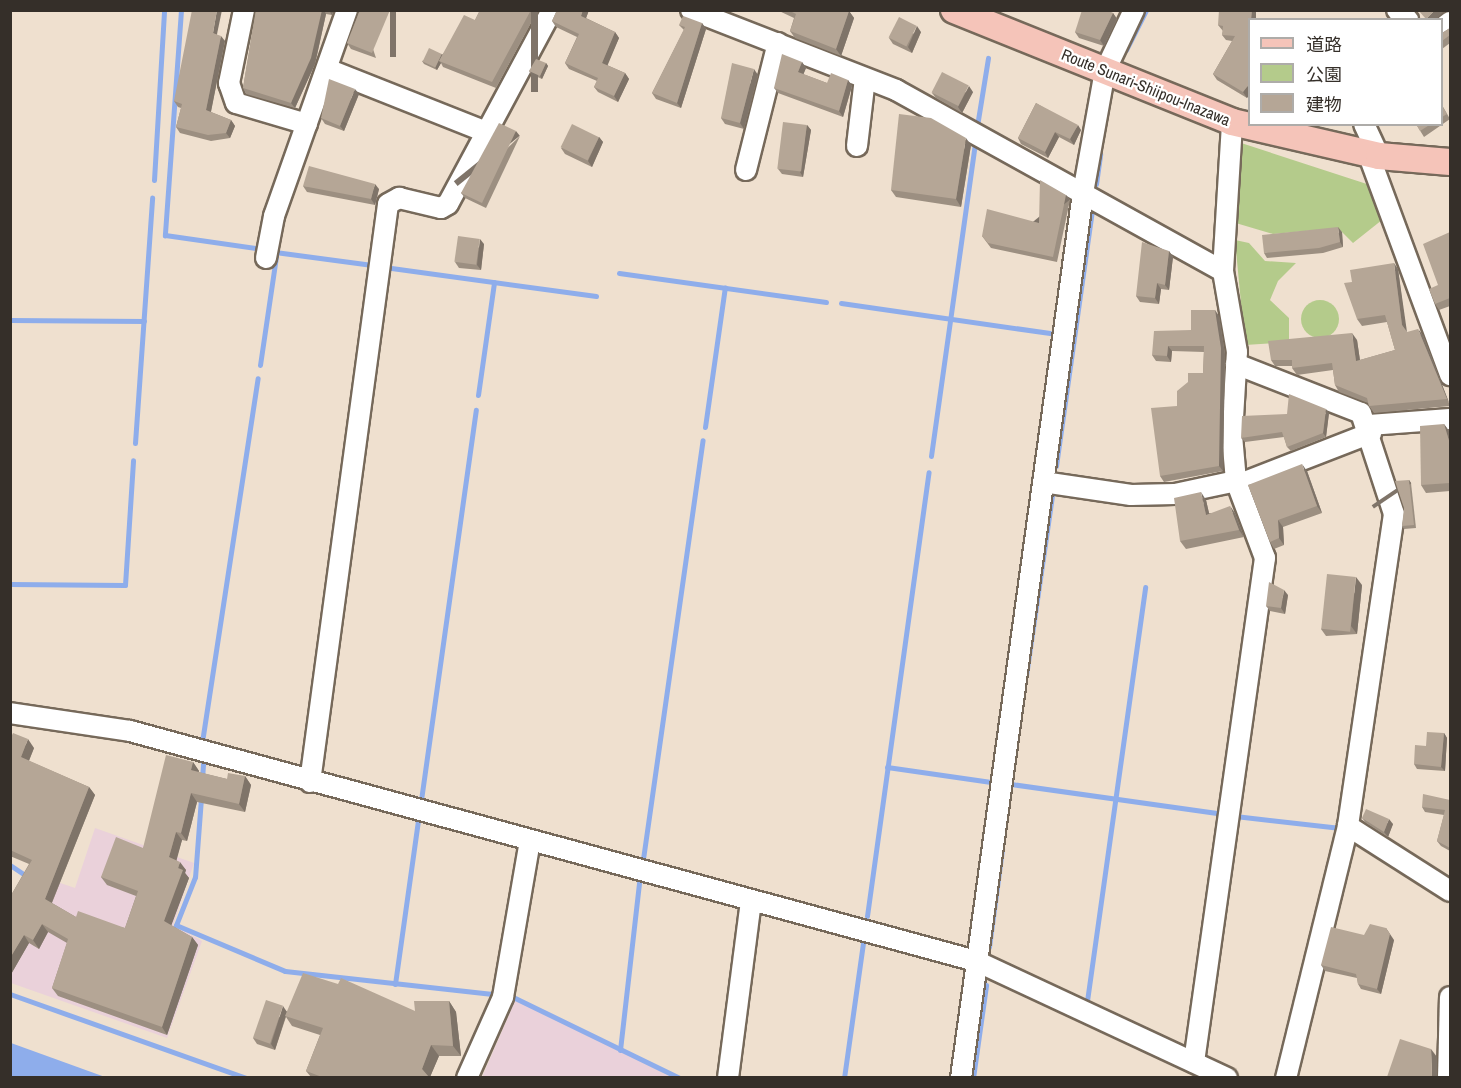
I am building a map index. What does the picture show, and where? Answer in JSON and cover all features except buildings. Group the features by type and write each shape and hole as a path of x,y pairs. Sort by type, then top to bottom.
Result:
{"main road":[{"name":"Route Sunari-Shiipou-Inazawa","path":"954,10 1105,71 1242,118"},
{"name":"Route Sunari-Shiipou-Inazawa","path":"1271,126 1373,154 1450,162"}],"street":[{"path":"244,10 230,82 236,103 307,124"},
{"path":"266,258 274,216 347,10"},
{"path":"310,782 388,204 399,198 441,208 448,204 552,10"},
{"path":"691,10 865,78 1083,193 1223,271"},
{"path":"961,1077 1083,193 1105,71 1134,10"},
{"path":"746,170 778,43"},
{"path":"327,69 486,132"},
{"path":"857,146 865,78"},
{"path":"1194,1062 1264,558 1237,483 1232,435 1236,364 1223,271 1242,118"},
{"path":"1365,126 1450,375"},
{"path":"1236,364 1361,413 1370,429 1394,514 1348,826 1286,1077"},
{"path":"1043,482 1131,495 1175,494 1237,483 1370,429 1450,419"},
{"path":"10,713 125,730 976,961 1227,1077"},
{"path":"1348,826 1450,891"},
{"path":"466,1077 503,998 530,840"},
{"path":"728,1077 751,901"},
{"path":"1448,1077 1450,997"}],"shaded area":[{"path":"95,828 194,863 173,925 202,941 167,1038 11,983 11,911 31,873 75,888"},
{"path":"515,1001 542,1012 671,1077 482,1077"}],"green space":[{"path":"1235,141 1376,187 1387,216 1353,243 1338,228 1273,234 1229,221"},
{"path":"1235,240 1249,243 1265,261 1296,263 1278,281 1270,300 1289,318 1289,342 1245,345"},
{"path":"1320,300 1334,305 1339,319 1334,333 1320,338 1306,333 1301,319 1306,305"}],"water":[{"path":"11,1043 105,1077 11,1077"}],"waterway":[{"path":"154,180 164,10"},
{"path":"181,10 165,235 262,249"},
{"path":"1126,50 1146,10"},
{"path":"977,126 988,58"},
{"path":"931,456 975,142"},
{"path":"1096,184 1100,154"},
{"path":"135,443 152,198"},
{"path":"1056,466 1092,209"},
{"path":"275,252 372,265"},
{"path":"260,365 276,256"},
{"path":"384,267 596,296"},
{"path":"619,273 826,302"},
{"path":"478,395 494,282"},
{"path":"705,427 725,287"},
{"path":"841,303 1050,333"},
{"path":"10,320 144,321"},
{"path":"202,742 258,378"},
{"path":"421,800 476,410"},
{"path":"643,859 703,440"},
{"path":"10,584 125,585 133,460"},
{"path":"867,916 929,472"},
{"path":"1026,676 1052,496"},
{"path":"1087,1001 1145,587"},
{"path":"202,779 203,763"},
{"path":"887,767 991,782"},
{"path":"1011,784 1224,814"},
{"path":"201,798 195,877 176,925 285,971 495,994"},
{"path":"1235,816 1340,828"},
{"path":"395,984 418,821"},
{"path":"989,947 1002,849"},
{"path":"10,865 28,877"},
{"path":"620,1050 639,882"},
{"path":"844,1078 863,943"},
{"path":"973,1078 986,985"},
{"path":"10,994 246,1078"},
{"path":"515,998 680,1078"}]}
